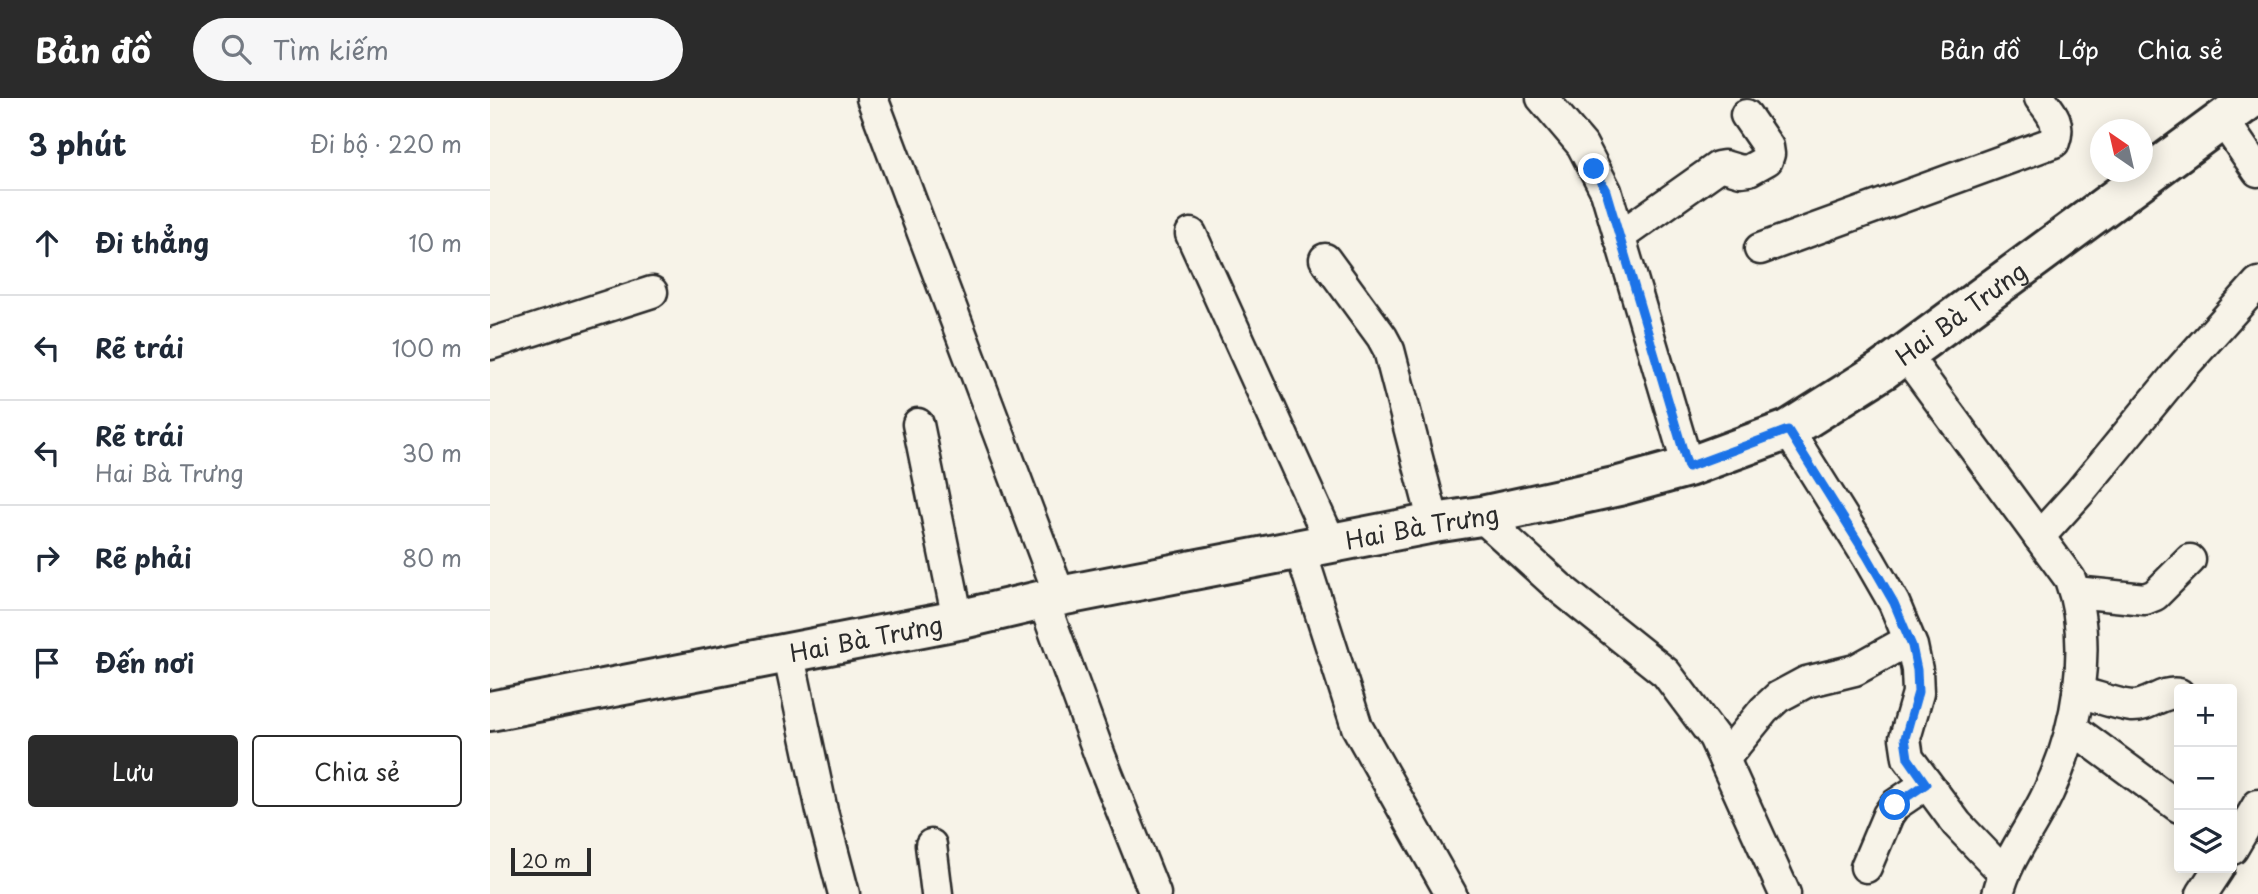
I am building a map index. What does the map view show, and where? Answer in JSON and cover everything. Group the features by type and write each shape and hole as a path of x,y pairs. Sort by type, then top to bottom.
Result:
{"street":[{"path":"872,98 1051,598 1100,756 1155,894"},
{"path":"1542,98 1582,145 1606,191 1688,467"},
{"path":"1760,249 2054,142 2058,132 2057,122 2040,98"},
{"path":"2238,109 2258,171"},
{"name":"Hai Bà Trưng","path":"490,711 958,620 1051,598 1481,516 1619,486 1688,467 1788,430 1905,354 2238,109"},
{"path":"1619,237 1718,167 1749,170 1767,160 1768,147 1746,115"},
{"path":"1191,234 1316,546 1357,727 1451,894"},
{"path":"1325,259 1389,350 1434,523"},
{"path":"2039,537 2079,493 2179,370 2258,283"},
{"path":"490,345 652,292"},
{"path":"1788,430 1867,556 1894,603 1909,640 1917,670 1918,692 1905,738 1908,758 2001,883 2049,792 2072,728 2081,648 2079,603 2070,579 1905,354"},
{"path":"918,424 958,620"},
{"path":"1481,516 1560,588 1666,673 1714,737 1785,894"},
{"path":"2075,592 2145,599 2155,595 2190,559"},
{"path":"1724,759 1778,697 1814,680 1855,670 1909,640"},
{"path":"788,652 822,811 844,894"},
{"path":"2078,692 2133,706 2144,705 2174,694"},
{"path":"2072,728 2174,803"},
{"path":"1866,867 1895,805 1926,784"},
{"path":"2237,840 2258,806"},
{"path":"931,845 937,894"},
{"path":"2202,894 2216,873"}],"route":[{"path":"1594,169 1606,191 1688,467 1788,430 1894,603 1912,646 1917,670 1918,692 1905,738 1908,758 1926,784 1895,805"}]}
